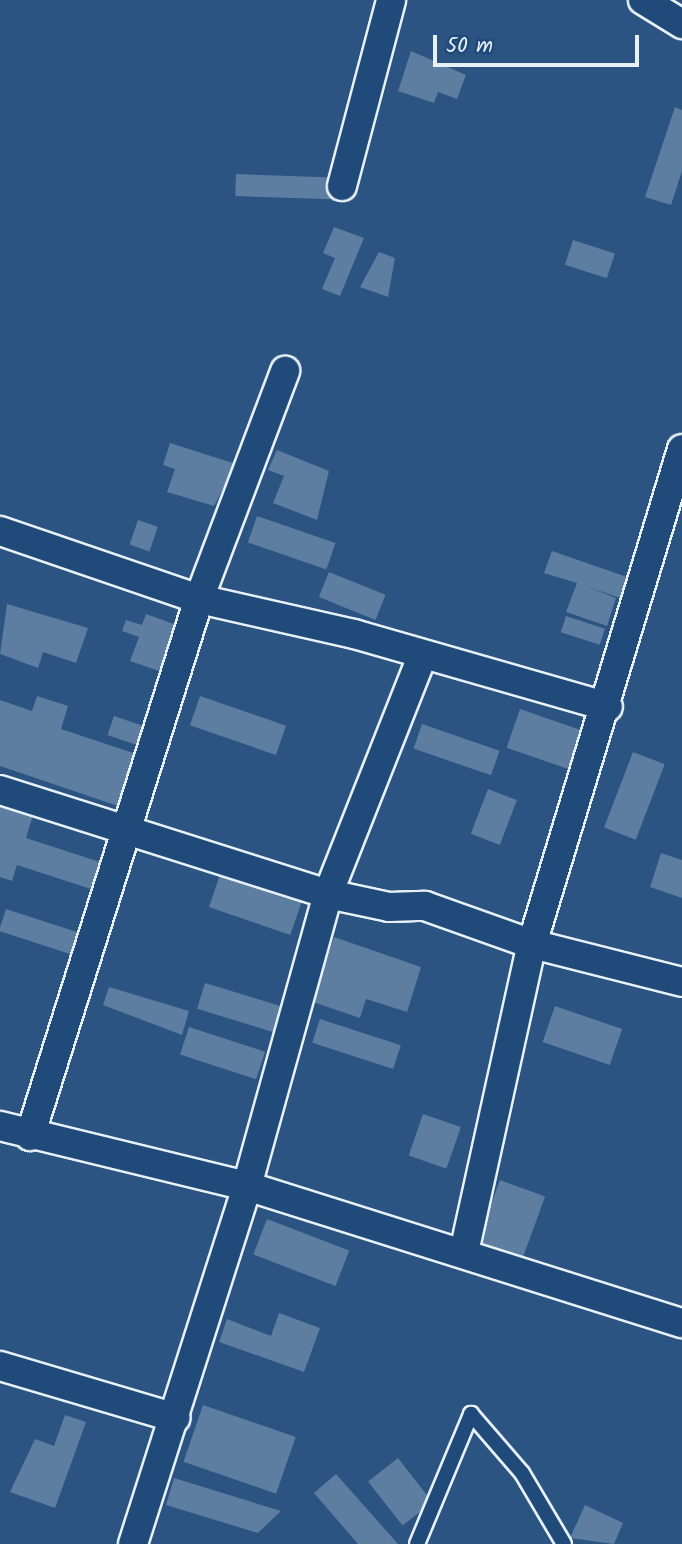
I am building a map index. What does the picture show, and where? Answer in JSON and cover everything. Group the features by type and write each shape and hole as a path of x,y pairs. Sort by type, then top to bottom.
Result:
{"street":[{"path":"342,186 391,0"},
{"path":"643,0 682,24"},
{"path":"30,1136 200,599 285,371"},
{"path":"464,1252 531,944 608,707 682,449"},
{"path":"2,536 200,599 354,634 422,657 608,707"},
{"path":"133,1544 247,1186 328,894 422,657"},
{"path":"0,790 328,894 389,907 425,906 531,944 682,982"},
{"path":"0,1126 30,1136 247,1186 464,1252 682,1323"},
{"path":"0,1366 175,1418"}],"lane":[{"path":"417,1544 471,1414 522,1473 564,1544"}],"building":[{"path":"411,51 466,75 457,99 438,92 434,103 398,91"},
{"path":"675,107 682,110 682,171 671,205 645,197"},
{"path":"236,174 333,177 332,199 235,196"},
{"path":"334,227 364,238 340,296 322,289 335,258 323,253"},
{"path":"573,240 615,254 607,278 565,265"},
{"path":"379,252 395,258 388,297 360,287"},
{"path":"170,443 236,464 214,506 167,492 175,469 163,465"},
{"path":"277,450 329,471 317,520 273,503 284,476 268,470"},
{"path":"257,516 335,543 326,569 248,542"},
{"path":"138,520 158,527 149,551 130,545"},
{"path":"552,551 627,577 620,598 588,587 616,598 607,626 566,612 577,583 544,573"},
{"path":"329,572 386,595 375,620 319,597"},
{"path":"7,604 88,628 76,663 43,652 38,668 0,654"},
{"path":"146,614 182,627 165,673 130,661 139,637 122,631 126,620 142,625"},
{"path":"566,616 605,629 600,645 561,632"},
{"path":"37,696 68,706 61,729 139,755 121,807 0,766 0,700 32,711"},
{"path":"200,696 286,726 276,755 190,725"},
{"path":"520,709 594,734 580,773 507,748"},
{"path":"114,716 143,726 137,745 107,735"},
{"path":"422,724 500,751 491,775 414,749"},
{"path":"633,752 665,764 636,840 604,828"},
{"path":"488,789 517,800 500,845 471,834"},
{"path":"0,800 34,812 26,838 103,863 94,890 17,865 12,881 0,877"},
{"path":"661,853 682,860 682,898 650,887"},
{"path":"221,872 302,900 290,935 209,907"},
{"path":"6,909 88,936 81,957 0,931"},
{"path":"334,937 421,967 407,1012 366,999 360,1018 313,1002"},
{"path":"205,983 286,1008 278,1034 197,1009"},
{"path":"109,987 189,1011 182,1035 103,1005"},
{"path":"555,1006 622,1029 610,1065 543,1042"},
{"path":"320,1019 401,1045 393,1069 312,1043"},
{"path":"189,1027 265,1052 256,1079 180,1055"},
{"path":"423,1114 461,1127 446,1169 409,1156"},
{"path":"500,1180 545,1196 522,1261 476,1245"},
{"path":"267,1219 349,1251 336,1286 253,1254"},
{"path":"279,1313 320,1328 304,1372 219,1342 227,1319 271,1336"},
{"path":"203,1405 296,1437 276,1494 183,1462"},
{"path":"65,1415 86,1422 55,1508 10,1492 35,1439 54,1446"},
{"path":"398,1458 432,1502 403,1526 368,1481"},
{"path":"336,1474 398,1544 358,1544 314,1493"},
{"path":"174,1478 281,1511 258,1533 166,1505"},
{"path":"585,1505 623,1523 614,1544 570,1538"}]}
